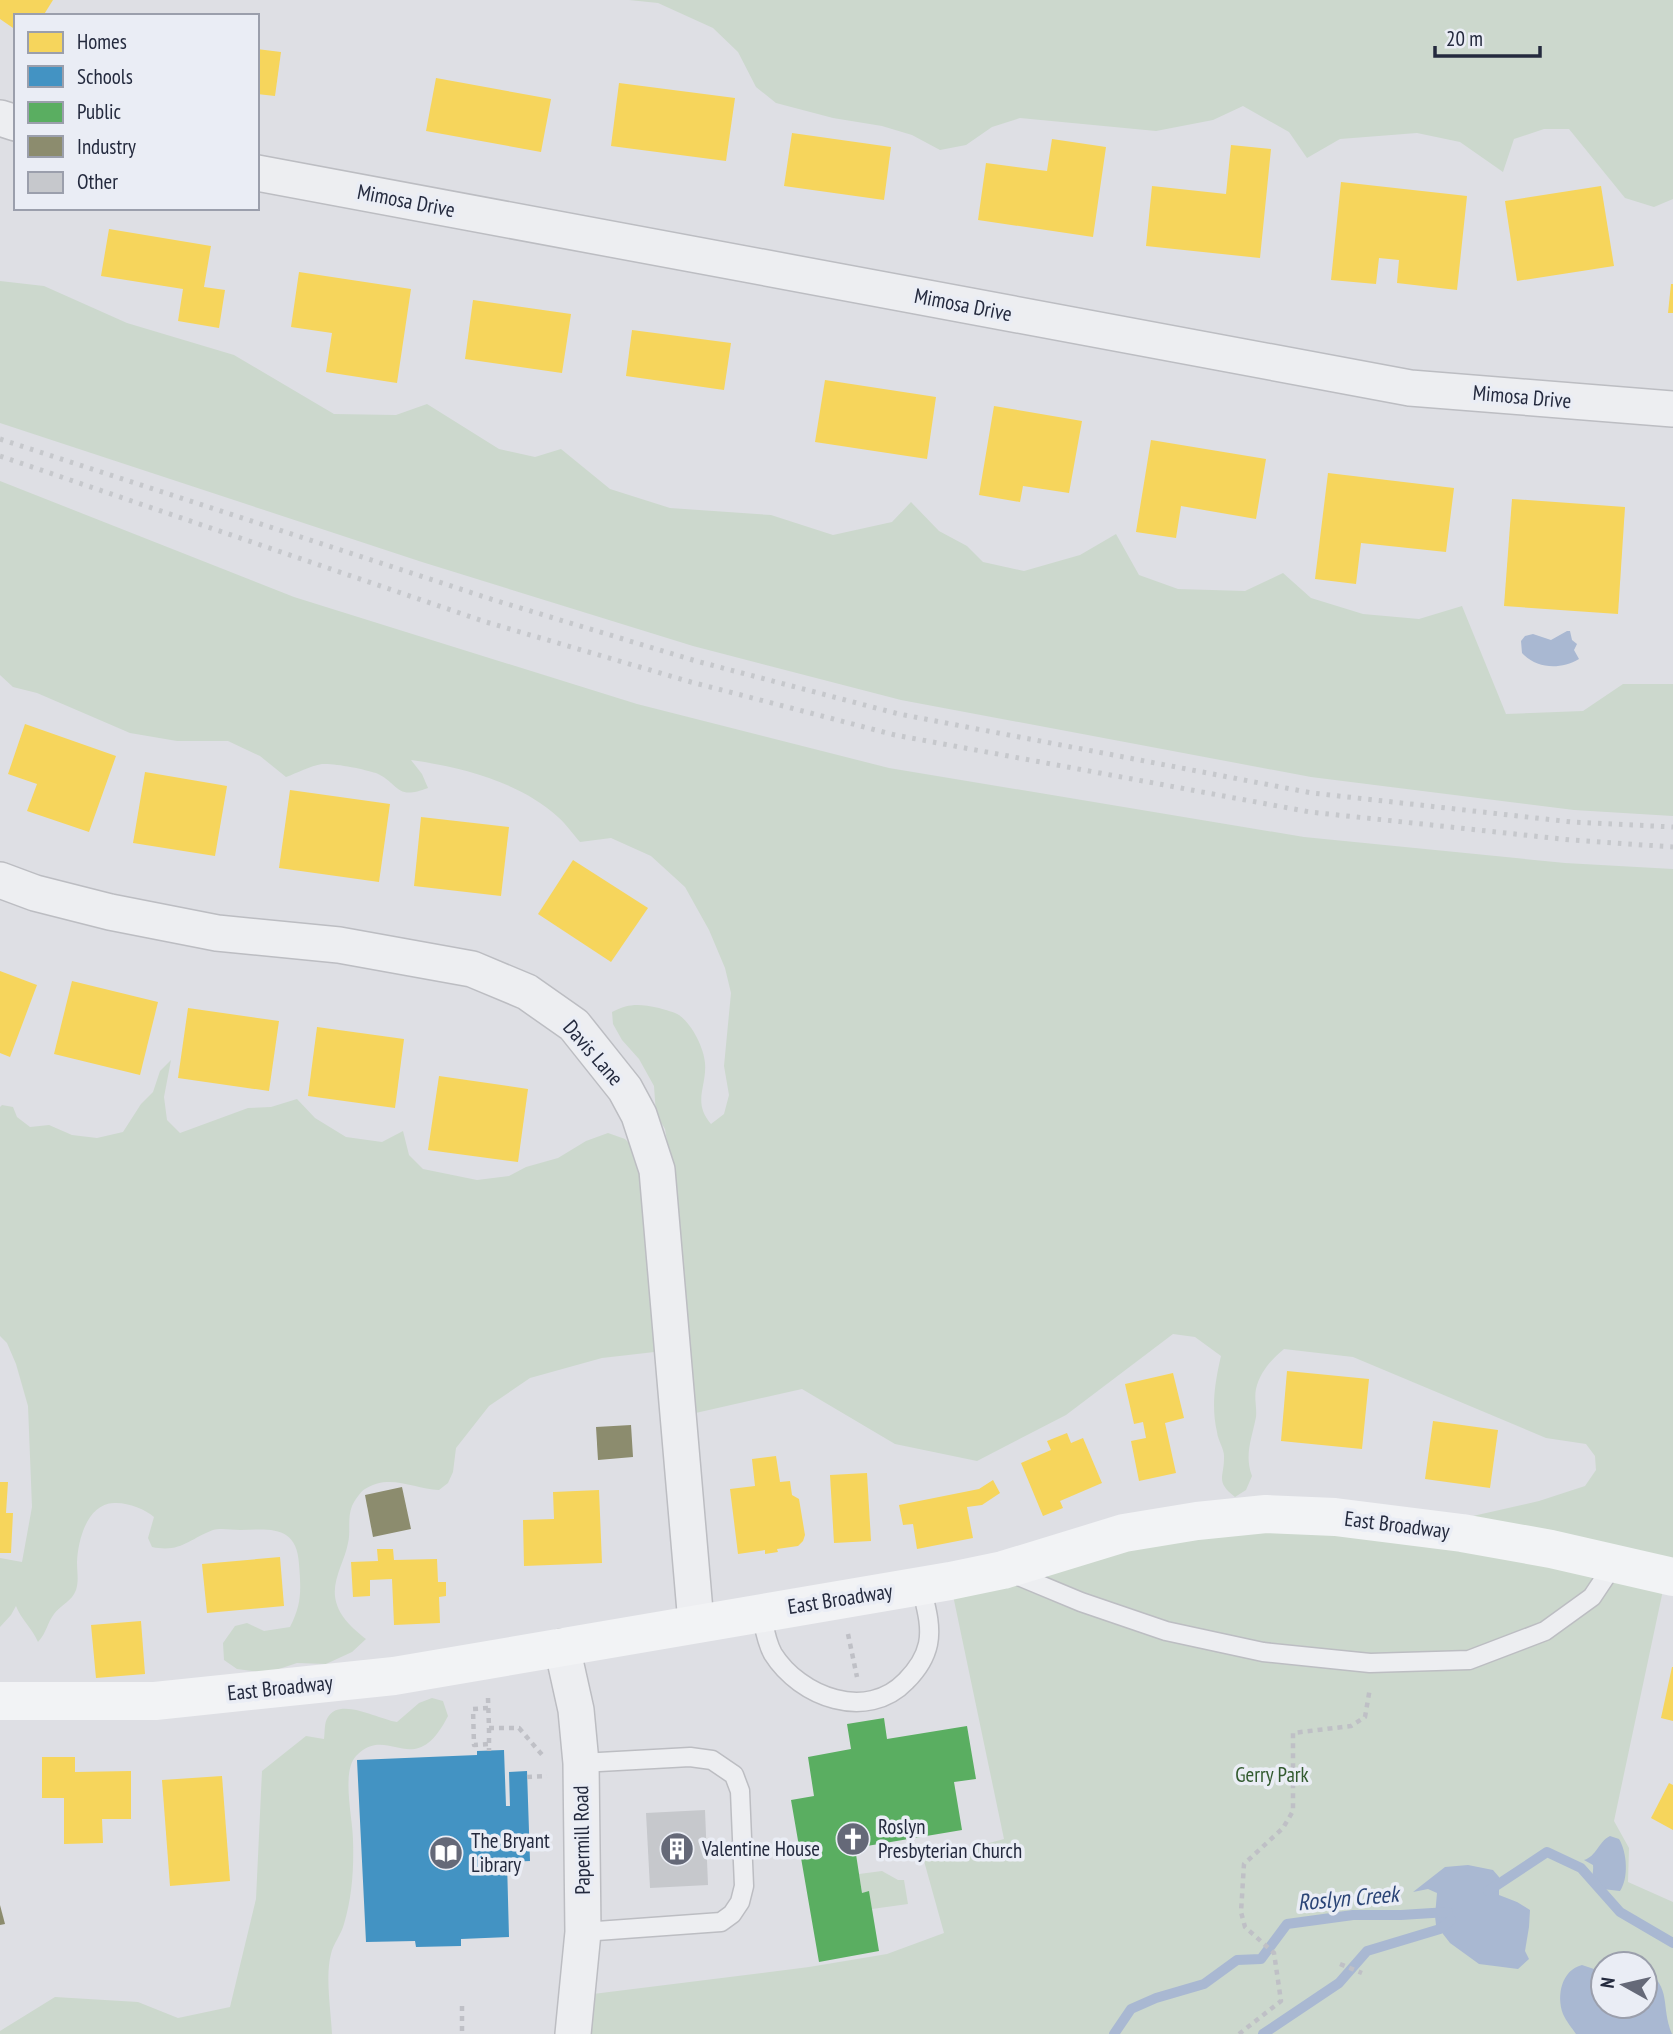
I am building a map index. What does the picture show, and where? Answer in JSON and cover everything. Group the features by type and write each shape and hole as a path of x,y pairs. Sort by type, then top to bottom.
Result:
{"main road":[{"name":"East Broadway","path":"0,1701 155,1702 394,1676 920,1586 1003,1570 1124,1533 1266,1514 1335,1517 1462,1533 1673,1577"}],"street":[{"name":"Mimosa Drive","path":"259,173 1410,388 1673,409"},
{"name":"Davis Lane","path":"0,880 35,893 110,912 217,933 339,945 472,969 527,992 574,1025 625,1089 639,1115 657,1170 696,1623"},
{"name":"Papermill Road","path":"562,1647 576,1710 581,1763 583,1932 573,2034"}],"lane":[{"path":"1003,1570 1081,1602 1166,1631 1263,1652 1375,1663 1469,1660 1545,1631 1592,1597 1614,1564"},
{"path":"761,1612 772,1652 786,1671 824,1696 843,1702 862,1702 898,1690 916,1671 928,1644 928,1621 920,1586"},
{"path":"581,1763 690,1757 712,1760 723,1766 734,1775 740,1791 744,1886 740,1902 733,1914 721,1922 583,1932"}],"path":[{"path":"846,1621 862,1702"},
{"path":"1238,2034 1281,2001 1274,1953 1245,1927 1241,1912 1244,1864 1283,1828 1293,1811 1293,1733 1351,1726 1365,1717 1375,1663"},
{"path":"488,1696 489,1748 474,1745 473,1709 488,1708"},
{"path":"489,1728 519,1728 544,1757"},
{"path":"527,1777 547,1776"},
{"path":"529,1845 557,1844"},
{"path":"1340,1964 1362,1973"},
{"path":"462,2006 462,2034"}],"green space":[{"path":"629,0 1673,0 1673,199 1654,207 1625,198 1569,129 1544,129 1514,139 1503,172 1460,142 1417,133 1340,139 1307,158 1289,132 1243,106 1213,120 1156,131 1020,118 992,127 966,145 940,150 912,135 882,126 833,118 776,103 756,87 738,52 713,28 658,3"},
{"path":"0,281 44,286 127,323 234,355 334,414 396,415 427,404 499,449 535,457 561,449 610,489 670,508 771,515 833,535 892,522 911,502 939,531 967,546 983,562 1024,571 1080,555 1116,534 1139,575 1178,589 1245,591 1283,573 1311,598 1363,614 1419,619 1462,606 1506,714 1583,711 1623,684 1673,684 1673,816 1574,810 1311,777 901,700 693,646 422,562 0,423"},
{"name":"Gerry Park","path":"0,481 294,597 637,704 889,768 1304,837 1565,863 1673,869 1673,1576 1666,1576 1614,1821 1629,1848 1628,1882 1673,1902 1673,2034 590,2034 593,1994 809,1967 887,1954 944,1933 924,1861 1004,1839 950,1581 1124,1533 1464,1518 1539,1501 1585,1486 1596,1470 1595,1456 1586,1444 1546,1438 1353,1357 1284,1349 1270,1362 1256,1389 1256,1417 1249,1454 1252,1476 1246,1490 1235,1497 1225,1487 1222,1479 1224,1455 1214,1413 1221,1356 1195,1337 1173,1334 1066,1415 977,1461 895,1444 802,1389 678,1417 672,1350 602,1358 530,1378 489,1406 456,1448 453,1472 448,1483 439,1490 384,1482 374,1484 362,1492 351,1511 349,1538 335,1596 342,1615 366,1639 352,1652 326,1664 297,1663 267,1673 237,1669 224,1660 223,1643 235,1626 247,1623 264,1631 290,1627 299,1604 300,1582 297,1551 287,1536 271,1530 216,1529 178,1547 152,1547 148,1538 154,1517 146,1511 119,1503 105,1505 91,1516 82,1534 78,1553 76,1590 54,1614 38,1642 16,1606 0,1627 0,1558 22,1562 32,1507 28,1406 16,1364 7,1343 0,1336 2,1105 13,1107 17,1117 30,1127 49,1125 72,1135 97,1138 123,1132 141,1104 153,1092 160,1071 171,1060 164,1097 167,1120 180,1133 248,1108 271,1107 297,1099 315,1118 346,1137 382,1142 403,1131 409,1155 423,1169 477,1180 509,1176 526,1167 558,1158 586,1141 608,1133 625,1139 644,1158 669,1154 665,1129 656,1114 654,1086 639,1059 622,1040 613,1024 612,1012 640,1005 659,1008 684,1019 696,1037 704,1057 701,1101 705,1116 711,1124 724,1114 729,1095 724,1066 731,993 725,968 709,930 685,887 651,856 611,838 580,842 561,820 543,805 508,785 450,767 411,760 422,774 428,788 403,792 376,773 334,764 317,765 286,777 260,756 228,741 177,741 130,733 37,693 13,687 0,675"},
{"path":"432,1698 443,1701 448,1716 436,1736 424,1746 413,1749 380,1745 368,1747 356,1756 349,1773 353,1872 347,1914 329,1963 332,2034 0,2034 0,2031 55,1997 138,2002 178,2018 230,2007 256,1899 262,1771 306,1736 324,1739 327,1719 334,1711 350,1709 397,1722 419,1703"},
{"path":"882,1871 898,1880 904,1880 908,1904 872,1909 869,1892 862,1893 859,1874"}],"water":[{"path":"1570,631 1572,640 1577,644 1574,650 1579,659 1572,663 1542,665 1522,653 1521,641 1525,636 1533,634 1551,640"},
{"path":"1610,1836 1619,1839 1625,1858 1625,1879 1620,1891 1594,1888 1593,1865 1584,1860"},
{"path":"1468,1865 1493,1870 1499,1877 1499,1895 1530,1910 1525,1951 1529,1959 1518,1969 1479,1964 1450,1943 1436,1925 1437,1893 1428,1889 1413,1892 1445,1867"},
{"path":"1582,1965 1589,1967 1589,2020 1659,2020 1659,1984 1663,1991 1672,2034 1576,2034 1563,2014 1560,1999 1562,1984 1575,1968"}],"building: Homes":[{"path":"0,0 53,0 44,14 14,14 14,29 0,19"},
{"path":"259,49 281,52 275,96 259,94"},
{"path":"436,78 551,99 541,152 426,131"},
{"path":"619,83 735,98 726,161 611,146"},
{"path":"792,133 891,147 884,200 784,186"},
{"path":"1052,139 1106,147 1093,237 978,220 986,163 1047,171"},
{"path":"1231,145 1271,149 1260,258 1146,246 1152,186 1226,194"},
{"path":"1341,182 1467,196 1457,290 1397,283 1399,260 1379,258 1376,284 1331,280"},
{"path":"1601,186 1614,266 1517,281 1505,201"},
{"path":"109,229 211,246 204,287 225,290 219,328 178,321 183,289 101,276"},
{"path":"299,272 411,289 397,383 326,372 332,333 291,327"},
{"path":"1671,284 1673,313 1668,313"},
{"path":"473,300 571,314 562,373 465,359"},
{"path":"632,330 731,343 724,390 626,376"},
{"path":"825,380 936,397 927,459 815,442"},
{"path":"994,406 1082,421 1069,493 1023,486 1020,502 979,495"},
{"path":"1151,440 1266,459 1256,519 1181,506 1176,538 1136,532"},
{"path":"1328,473 1454,488 1446,552 1361,543 1356,584 1315,579"},
{"path":"1512,499 1625,507 1618,614 1504,606"},
{"path":"25,724 116,756 89,832 27,811 37,784 8,774"},
{"path":"145,772 227,786 215,856 133,843"},
{"path":"290,790 390,804 379,882 279,868"},
{"path":"421,817 509,827 501,896 414,886"},
{"path":"573,860 648,908 611,962 538,914"},
{"path":"0,971 37,985 10,1057 0,1053"},
{"path":"72,981 158,1002 140,1075 54,1054"},
{"path":"188,1008 279,1021 269,1091 178,1078"},
{"path":"317,1027 404,1039 395,1108 308,1096"},
{"path":"439,1076 528,1089 518,1162 428,1150"},
{"path":"1287,1371 1369,1379 1362,1449 1281,1441"},
{"path":"1173,1373 1184,1418 1165,1423 1176,1473 1139,1481 1131,1441 1146,1438 1143,1422 1134,1424 1125,1384"},
{"path":"1433,1421 1498,1430 1490,1488 1425,1479"},
{"path":"1067,1433 1071,1443 1083,1438 1102,1483 1060,1501 1063,1508 1043,1516 1021,1463 1051,1450 1047,1441"},
{"path":"776,1456 780,1482 790,1481 792,1495 799,1499 805,1535 803,1541 798,1546 777,1549 778,1552 765,1554 765,1550 738,1554 730,1489 755,1486 752,1459"},
{"path":"867,1473 871,1541 834,1543 830,1475"},
{"path":"993,1480 1000,1493 982,1505 967,1507 973,1538 917,1549 913,1524 903,1525 899,1505 979,1489"},
{"path":"0,1482 8,1482 6,1513 13,1513 11,1553 0,1553"},
{"path":"599,1490 602,1563 524,1566 523,1520 554,1519 553,1492"},
{"path":"377,1549 393,1549 394,1560 437,1559 438,1582 446,1582 446,1596 439,1597 440,1623 394,1625 392,1579 370,1580 370,1596 353,1597 351,1562 378,1561"},
{"path":"280,1557 284,1606 207,1613 202,1564"},
{"path":"141,1621 145,1674 96,1678 91,1625"},
{"path":"1673,1667 1673,1721 1661,1718"},
{"path":"42,1757 75,1757 75,1772 131,1771 131,1819 102,1819 103,1843 64,1844 64,1798 42,1798"},
{"path":"222,1776 230,1881 170,1886 162,1780"},
{"path":"1669,1783 1673,1785 1673,1830 1651,1818"}],"building: Schools":[{"name":"The Bryant Library","path":"504,1750 506,1806 510,1806 509,1772 527,1771 530,1861 507,1862 509,1937 461,1939 461,1946 416,1947 415,1941 366,1942 357,1760 477,1755 477,1751"}],"building: Public":[{"name":"Roslyn Presbyterian Church","path":"884,1718 887,1739 967,1726 976,1779 954,1782 962,1830 855,1848 862,1893 869,1891 879,1951 819,1962 791,1800 814,1796 808,1757 851,1749 847,1724"}],"building: Industry":[{"path":"631,1425 633,1457 598,1460 596,1427"},
{"path":"402,1487 411,1529 373,1537 365,1495"},
{"path":"0,1905 5,1924 0,1925"}],"building: Other":[{"name":"Valentine House","path":"705,1810 708,1885 650,1888 646,1813"}],"waterway":[{"name":"Roslyn Creek","path":"1488,1891 1547,1852 1581,1868 1620,1912 1673,1943"},
{"name":"Roslyn Creek","path":"1114,2034 1131,2009 1156,1998 1204,1984 1237,1960 1261,1959 1287,1924 1353,1915 1448,1912"},
{"name":"Roslyn Creek","path":"1263,2034 1339,1983 1367,1951 1440,1929 1451,1920"}],"railway":[{"path":"0,439 494,600 696,661 899,714 1312,793 1572,822 1673,827"},
{"path":"0,456 486,622 691,682 895,735 1310,812 1571,840 1673,847"}],"place":[{"name":"Roslyn Presbyterian Church","path":"853,1839"},
{"name":"Valentine House","path":"677,1849"},
{"name":"The Bryant Library","path":"446,1853"}]}
